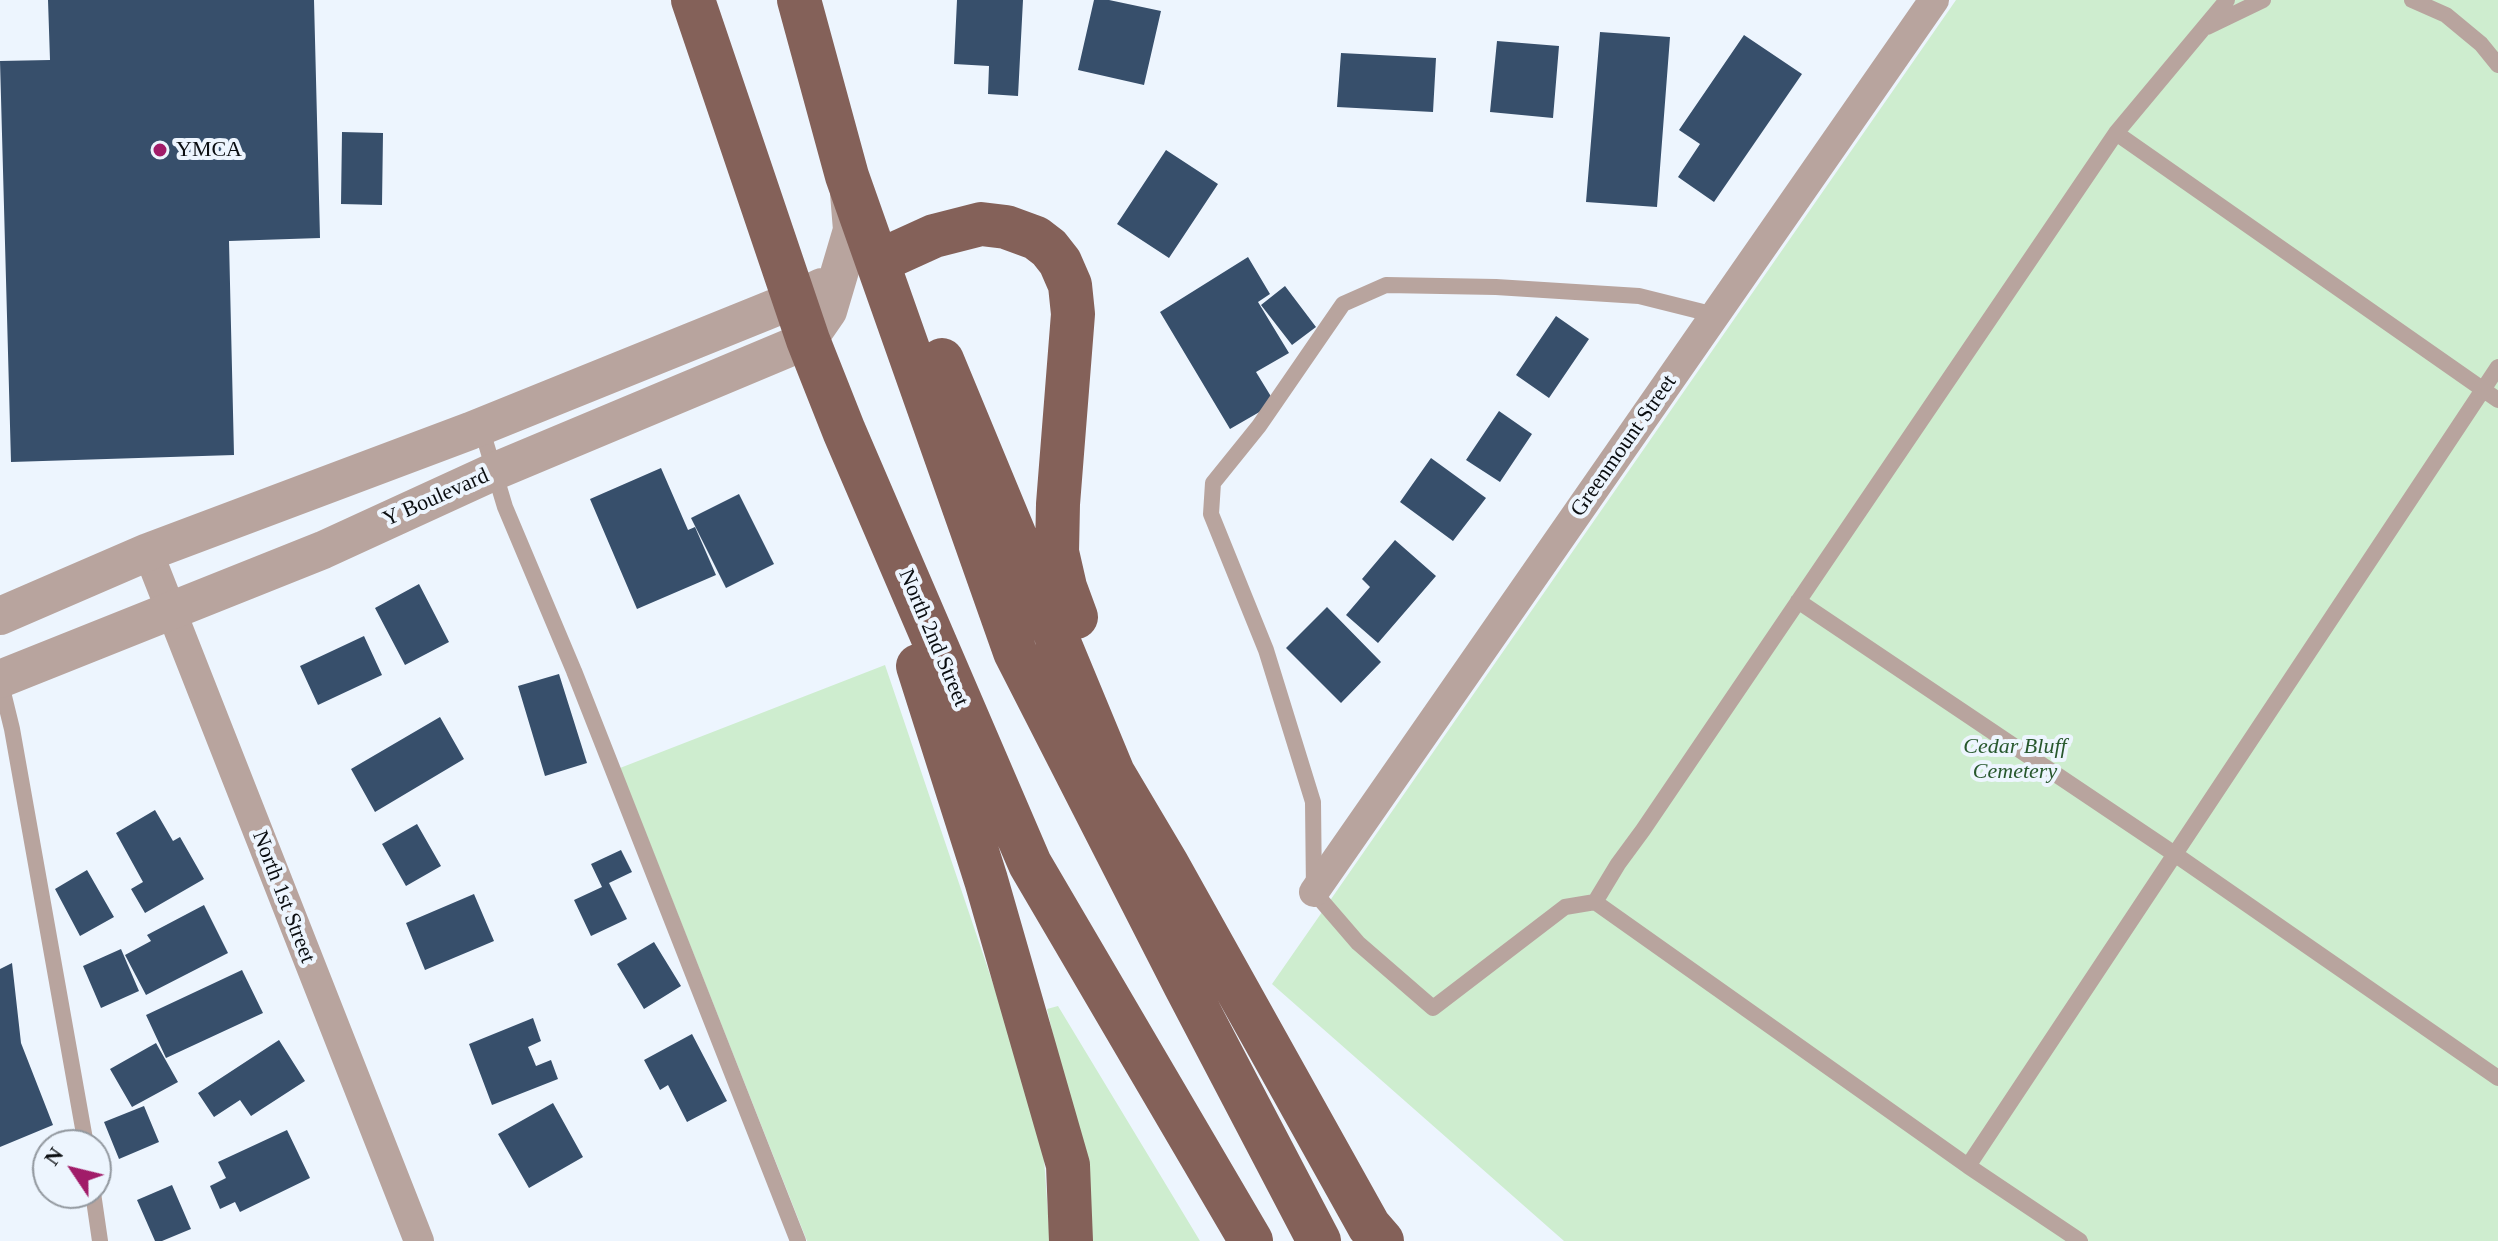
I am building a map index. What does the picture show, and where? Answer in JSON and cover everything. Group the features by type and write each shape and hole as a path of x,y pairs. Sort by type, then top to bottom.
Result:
{"main road":[{"name":"North 2nd Street","path":"693,0 801,320 844,431 1030,864 1251,1241"},
{"path":"799,0 847,176 1015,652 1319,1241"},
{"path":"879,261 934,236 981,224 1006,227 1036,238 1060,262 1070,285 1073,314 1057,552 1065,587 1167,864"},
{"path":"879,261 932,334 1113,773 1369,1226 1382,1241"},
{"path":"844,431 986,880 1068,1165 1071,1241"}],"street":[{"name":"Greenmount Street","path":"1314,892 1934,0"},
{"path":"837,280 852,230 847,176"},
{"name":"Y Boulevard","path":"0,679 323,550 493,472 801,320 837,280 879,261"},
{"name":"Y Boulevard","path":"0,616 148,552 480,427 801,320"},
{"name":"North 1st Street","path":"148,552 419,1241"}],"lane":[{"path":"1595,902 2116,133 2227,0"},
{"path":"2202,29 2263,0"},
{"path":"2412,0 2446,15 2481,44 2498,65"},
{"path":"2116,133 2498,400"},
{"path":"1715,315 1639,296 1496,287 1386,285 1343,304 1259,426 1213,483 1211,514 1266,650 1313,802 1314,892 1358,943 1433,1008 1565,907 1595,902 1968,1166 2080,1241"},
{"path":"1968,1166 2498,367"},
{"path":"480,427 505,507 580,685 798,1241"},
{"path":"1798,601 2176,855 2498,1078"},
{"path":"0,679 12,729 83,1129"},
{"path":"95,1209 100,1241"}],"green space":[{"name":"Cedar Bluff Cemetery","path":"1956,0 2498,0 2498,1241 1564,1241 1272,984"},
{"path":"885,665 1023,1072 1044,1159 1050,1241 807,1241 620,768"},
{"path":"1058,1006 1200,1241 1091,1241 1074,1125 1047,1009"}],"building":[{"name":"YMCA","path":"48,0 314,0 320,238 229,241 234,455 11,462 0,61 50,60"},
{"path":"957,0 1023,0 1018,96 988,94 989,66 954,64"},
{"path":"1094,0 1109,0 1161,11 1144,85 1078,70"},
{"path":"1600,32 1670,37 1657,207 1586,202"},
{"path":"1744,35 1802,74 1714,202 1678,177 1700,144 1679,130"},
{"path":"1497,41 1559,46 1553,118 1490,112"},
{"path":"1341,53 1436,58 1433,112 1337,107"},
{"path":"342,132 383,133 382,205 341,204"},
{"path":"1166,150 1218,184 1169,258 1117,224"},
{"path":"1248,257 1270,294 1258,302 1289,353 1256,372 1275,403 1230,429 1160,312"},
{"path":"1285,286 1316,327 1292,345 1261,305"},
{"path":"1556,316 1589,339 1549,398 1516,375"},
{"path":"1499,411 1532,434 1500,482 1466,460"},
{"path":"1431,458 1486,498 1453,541 1400,502"},
{"path":"661,468 688,530 695,527 716,575 637,609 590,499"},
{"path":"739,494 774,564 726,588 691,518"},
{"path":"1395,540 1436,576 1378,643 1346,615 1370,587 1362,579"},
{"path":"419,584 449,642 405,665 375,608"},
{"path":"1327,607 1381,662 1341,703 1286,648"},
{"path":"364,636 382,675 318,705 300,666"},
{"path":"559,674 587,763 545,776 518,686"},
{"path":"440,717 464,759 375,812 351,769"},
{"path":"155,810 173,841 180,837 204,879 145,913 131,889 143,882 116,833"},
{"path":"417,824 441,866 406,886 382,844"},
{"path":"621,850 632,872 609,883 627,919 591,936 574,900 602,887 591,864"},
{"path":"87,870 114,917 80,936 55,889"},
{"path":"474,894 494,941 425,970 406,923"},
{"path":"204,905 228,953 146,995 125,955 151,941 147,935"},
{"path":"654,942 681,986 644,1009 617,964"},
{"path":"121,949 139,991 101,1008 83,966"},
{"path":"12,963 21,1043 53,1125 32,1129 32,1134 0,1147 0,969"},
{"path":"242,970 263,1013 166,1058 146,1015"},
{"path":"533,1018 541,1041 528,1047 536,1066 551,1060 558,1079 492,1105 469,1044"},
{"path":"692,1034 727,1101 687,1122 668,1085 660,1090 644,1060"},
{"path":"279,1040 305,1081 251,1116 240,1100 214,1117 198,1093"},
{"path":"156,1043 178,1082 132,1107 110,1069"},
{"path":"553,1103 583,1157 529,1188 498,1134"},
{"path":"144,1106 159,1142 119,1159 112,1142 112,1129 107,1129 104,1122"},
{"path":"287,1130 310,1178 240,1212 235,1202 220,1209 210,1186 226,1178 218,1162"},
{"path":"172,1185 191,1229 155,1241 137,1200"}],"place":[{"name":"YMCA","path":"160,150"}]}
